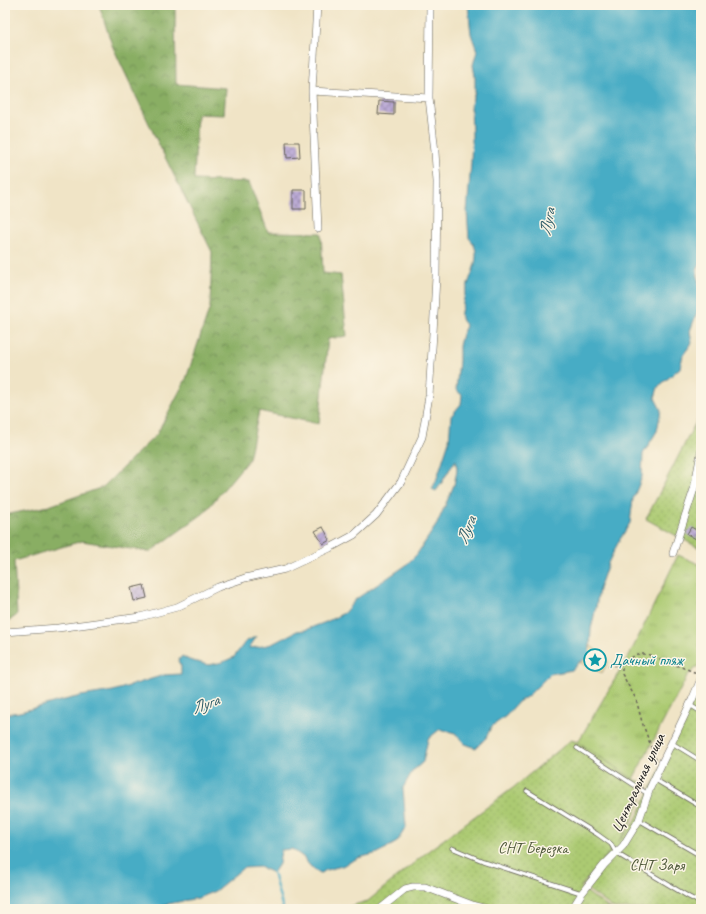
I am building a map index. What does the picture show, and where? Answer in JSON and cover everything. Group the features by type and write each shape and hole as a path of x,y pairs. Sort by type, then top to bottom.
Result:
{"street":[{"path":"317,5 312,91 318,229"},
{"path":"5,632 58,628 140,617 177,607 218,587 291,566 354,535 376,515 401,482 422,437 429,396 436,277 437,190 435,152 429,98 430,5"},
{"path":"312,91 429,98"},
{"path":"673,553 694,489 701,453"},
{"name":"Центральная улица","path":"572,909 582,893 604,865 623,846 639,820 654,779 701,679"},
{"path":"380,909 405,889 425,887 487,909"}],"lane":[{"path":"690,705 701,712"},
{"path":"672,743 701,761"},
{"path":"577,748 648,794"},
{"path":"654,779 701,807"},
{"path":"527,791 597,834 611,844 616,853 689,898 701,903"},
{"path":"639,820 701,856"},
{"path":"452,848 483,861 582,893"}],"path":[{"path":"608,666 622,664 637,654 647,654 701,674"},
{"path":"622,664 622,674 636,699 642,722 659,769"}],"green space":[{"path":"99,5 175,5 176,84 226,88 224,115 197,114 194,180 249,182 268,232 321,233 323,273 341,275 347,336 328,339 319,424 259,411 249,459 204,513 150,552 82,541 14,561 17,615 5,624 5,515 49,506 103,487 157,434 186,379 210,307 212,252 112,45"},
{"path":"701,412 701,549 646,519"},
{"path":"678,555 701,565 701,663 688,675 633,779 578,742 631,652"},
{"name":"СНТ Березка","path":"701,686 701,909 614,909 583,886 613,848 580,887 610,909 340,909 368,901 432,848 513,788 571,740 578,742 633,779 648,784 632,820 619,841 635,821"}],"sand":[{"name":"Дачный пляж","path":"590,645 608,661 602,673 579,662 589,658"}],"water":[{"name":"Луга","path":"468,5 701,5 701,262 697,269 701,302 690,331 692,343 683,355 680,368 658,387 655,398 661,410 657,431 643,454 642,477 633,499 630,523 608,563 599,589 591,629 589,658 579,662 572,670 550,674 528,696 518,702 506,716 491,727 486,738 476,748 465,744 455,733 440,729 428,739 423,762 413,770 403,788 406,827 397,842 378,853 358,858 342,866 326,870 320,874 310,866 303,857 292,849 281,850 279,864 273,873 260,867 243,868 215,891 198,898 168,904 155,909 5,909 5,714 20,712 81,696 113,691 164,675 181,674 181,666 178,661 182,656 189,660 209,665 223,662 234,657 245,642 257,636 249,648 272,644 297,631 305,630 326,622 344,613 356,599 405,566 417,554 437,524 454,485 457,470 456,460 436,491 432,489 449,441 451,416 461,404 462,395 456,390 459,346 466,326 461,319 461,314 476,256 476,250 469,238 467,212 471,163 471,104 475,92 473,65 477,51 471,34"}],"building":[{"path":"379,101 394,102 394,115 378,114"},
{"path":"286,142 299,142 300,157 287,158"},
{"path":"293,190 306,190 306,209 293,209"},
{"path":"323,527 330,540 323,544 315,531"},
{"path":"691,527 700,532 696,539 687,534"},
{"path":"144,585 147,598 134,601 131,588"}],"waterway":[{"path":"272,871 283,909"}],"place":[{"name":"Дачный пляж","path":"595,660"}],"park label":[{"name":"СНТ Заря","path":"657,865"}]}
